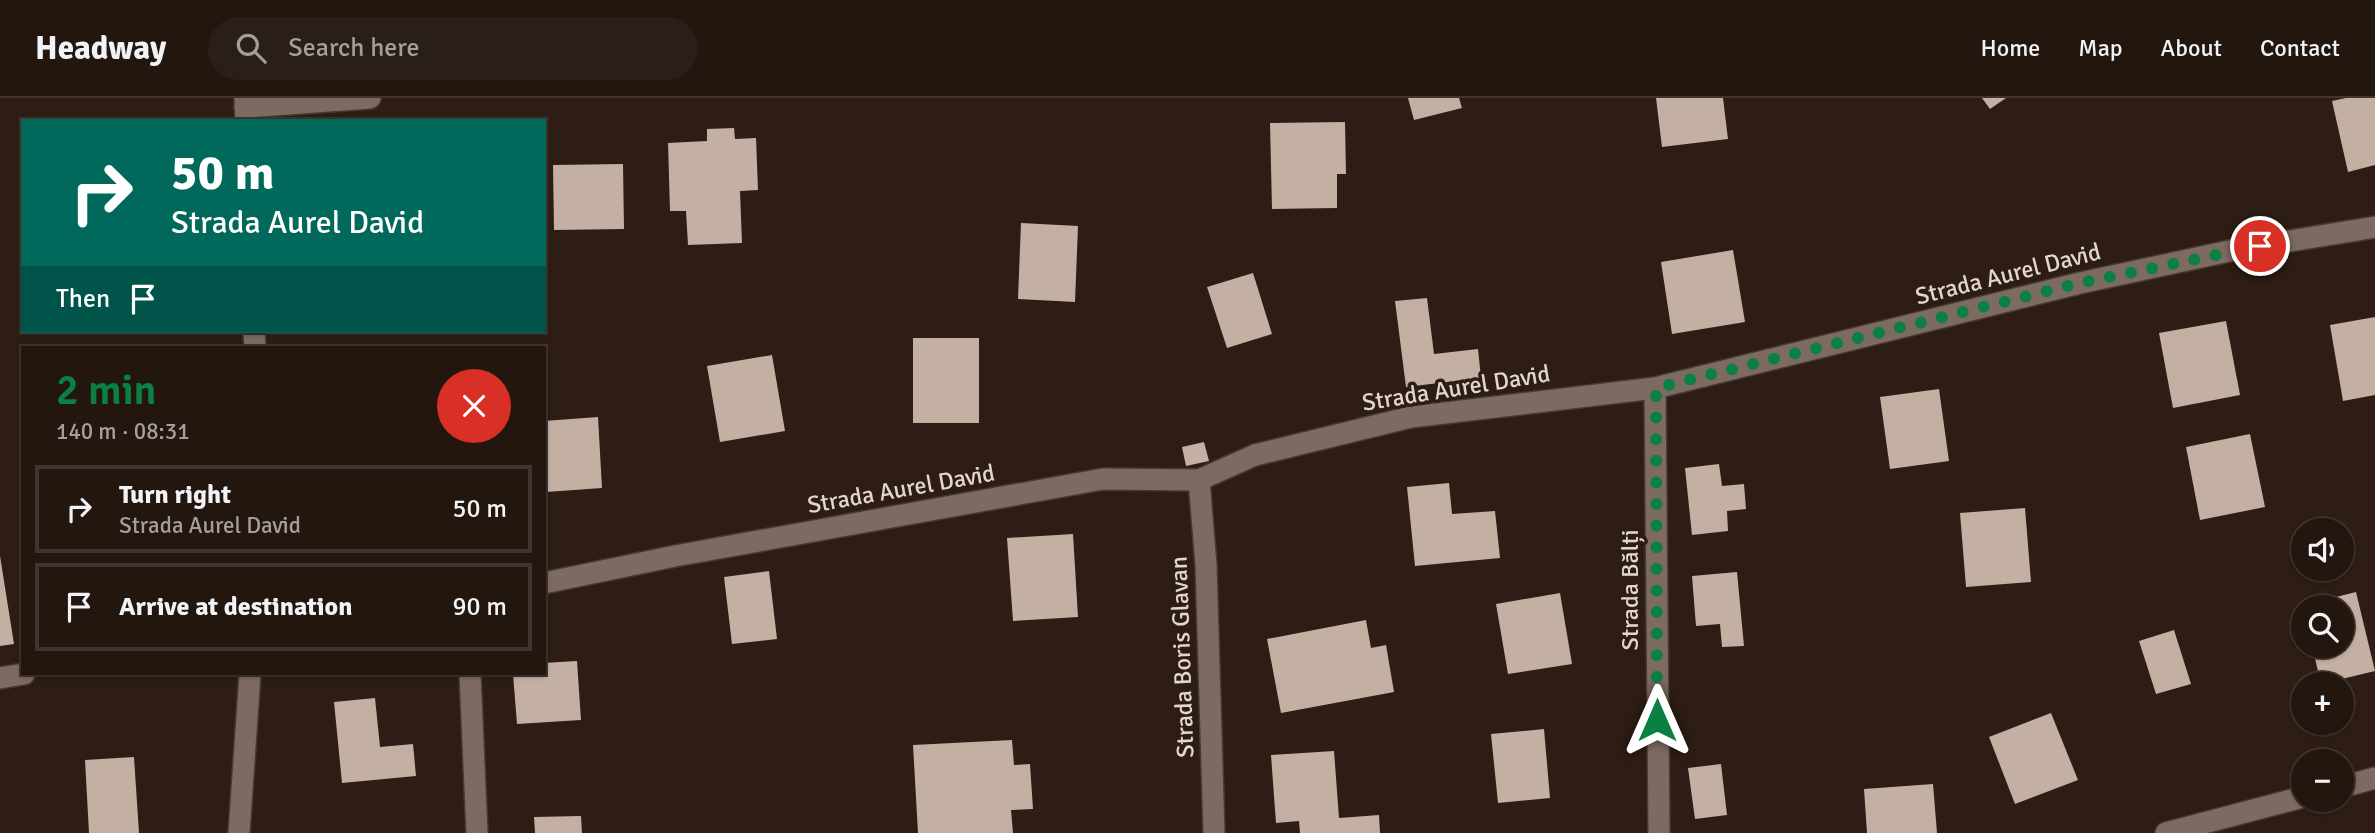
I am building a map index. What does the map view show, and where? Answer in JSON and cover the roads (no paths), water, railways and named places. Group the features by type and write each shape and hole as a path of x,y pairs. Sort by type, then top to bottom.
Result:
{"street":[{"path":"245,108 370,98"},
{"name":"Strada Aurel David","path":"546,583 675,556 1103,479 1199,480 1255,456 1411,417 1656,388 2080,283 2234,250 2375,227"},
{"name":"Strada Bălți","path":"1656,388 1659,833"},
{"name":"Strada Boris Glavan","path":"1199,480 1206,565 1214,833"},
{"path":"0,678 21,674"},
{"path":"239,833 250,675"},
{"path":"470,675 477,833"},
{"path":"2354,784 2375,778"},
{"path":"2166,833 2291,800"}]}
